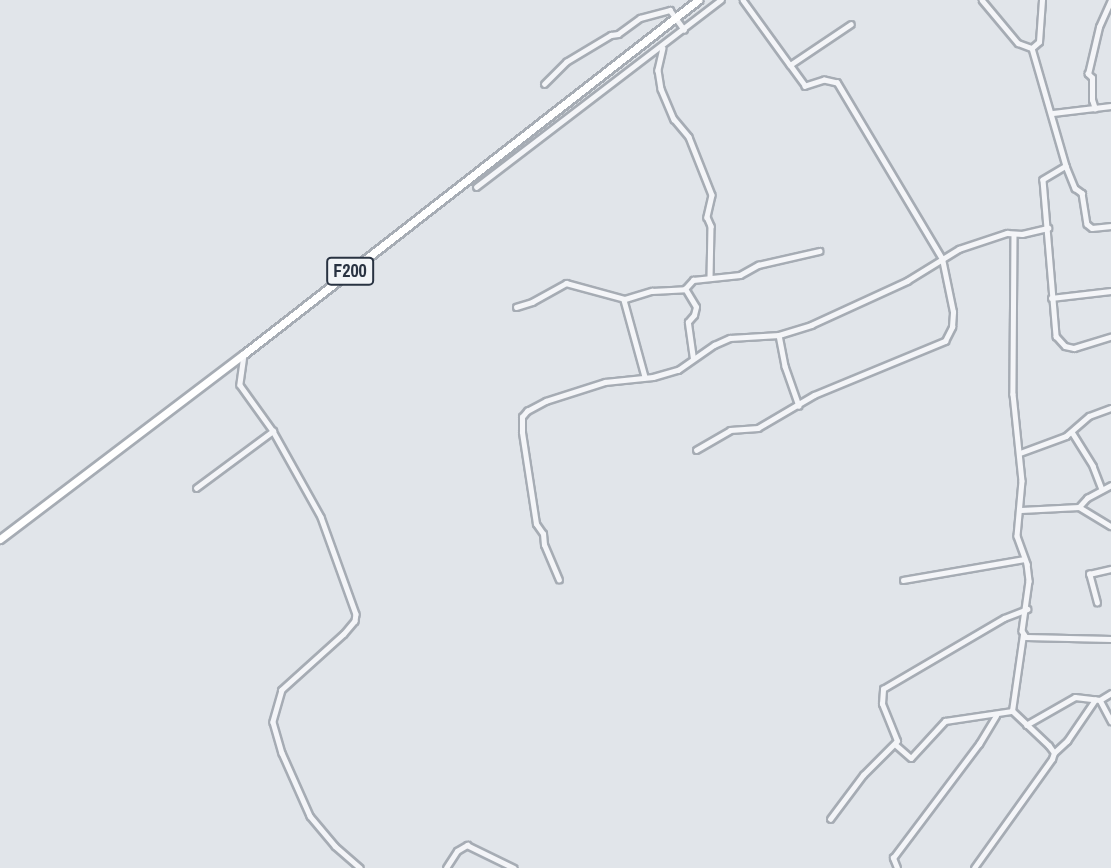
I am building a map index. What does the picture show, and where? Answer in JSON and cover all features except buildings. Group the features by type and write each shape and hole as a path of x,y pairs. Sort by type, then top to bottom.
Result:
{"main road":[{"name":"F200","path":"0,539 244,354 698,0"}],"street":[{"path":"476,187 721,0"},
{"path":"696,450 730,430 758,428 835,386 945,341 950,334 953,312 942,259 836,83 824,79 805,86 743,0"},
{"path":"982,0 1018,43 1032,48"},
{"path":"1032,48 1039,42 1038,23 1042,0"},
{"path":"1095,109 1091,100 1092,78 1088,74 1099,27 1111,0"},
{"path":"544,84 566,62 611,35 618,34 640,18 670,10 684,29"},
{"path":"790,65 851,24"},
{"path":"663,46 658,70 661,89 674,119 690,137 712,195 707,217 712,226 710,276"},
{"path":"1032,48 1053,113 1066,166 1075,188 1082,193 1089,227 1111,226"},
{"path":"1053,113 1111,106"},
{"path":"1066,166 1043,180 1056,336 1065,346 1074,348 1111,337"},
{"path":"559,580 544,545 543,534 536,524 522,432 523,417 527,411 546,401 590,386 678,370 730,338 779,335 860,304 949,253 990,237 1048,228"},
{"path":"1012,710 1027,609 1029,569 1017,536 1021,510 1020,453 1012,371 1014,234"},
{"path":"516,307 532,302 566,283 624,299 635,299 652,291 685,289 693,280 710,276 740,275 758,265 819,251"},
{"path":"685,289 696,307 688,322 693,359"},
{"path":"1051,298 1111,291"},
{"path":"624,299 645,377"},
{"path":"779,335 785,366 799,406"},
{"path":"244,354 240,385 274,431 321,517 356,614 355,621 344,634 282,690 273,722 282,753 310,816 335,846 360,868"},
{"path":"1020,453 1072,432 1089,416 1111,408"},
{"path":"196,488 274,431"},
{"path":"1072,432 1093,466 1102,489"},
{"path":"1079,507 1087,498 1111,485"},
{"path":"1021,510 1079,507 1111,526"},
{"path":"903,580 1024,559"},
{"path":"1097,603 1088,574 1111,569"},
{"path":"830,819 863,775 895,744 897,737 882,704 883,689 1004,618 1027,609"},
{"path":"1023,635 1111,639"},
{"path":"974,868 1054,753 1067,741 1098,700 1111,692"},
{"path":"1026,725 1075,697 1098,700"},
{"path":"1098,700 1111,721"},
{"path":"895,744 911,758 945,721 996,716 1012,710"},
{"path":"1012,710 1054,753"},
{"path":"897,868 893,858 979,744 996,716"},
{"path":"446,868 457,851 467,845 514,868"}]}
